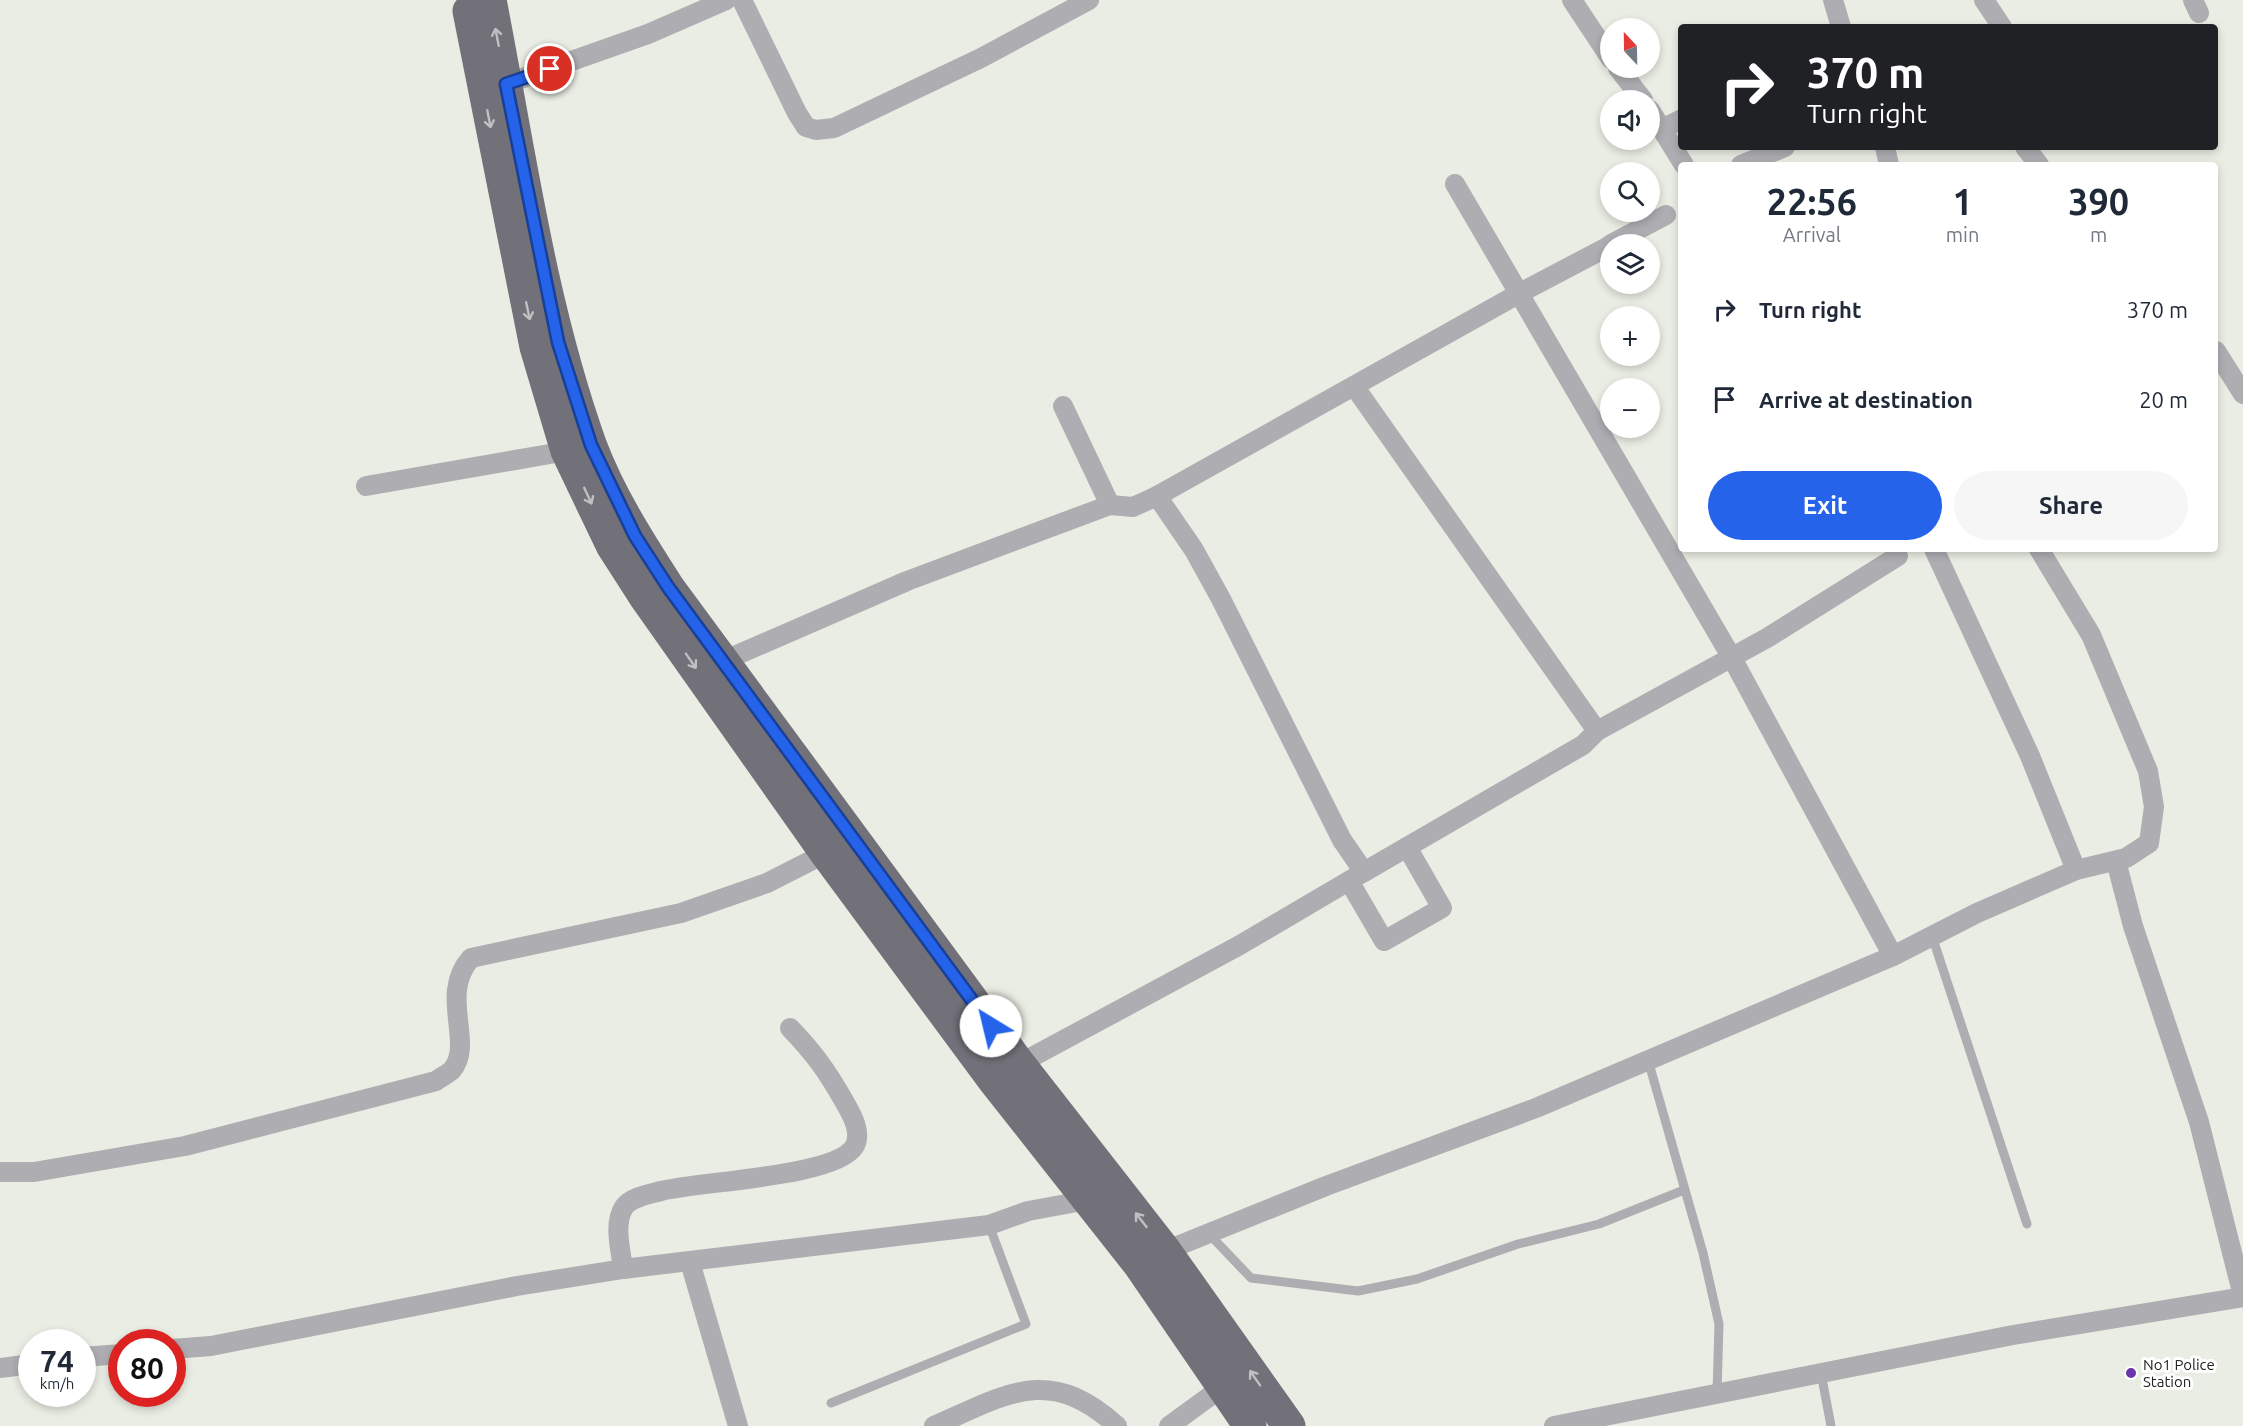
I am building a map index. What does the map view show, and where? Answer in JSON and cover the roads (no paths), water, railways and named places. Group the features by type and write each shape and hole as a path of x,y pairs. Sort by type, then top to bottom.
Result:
{"highway":[{"path":"467,0 536,347 567,451 612,545 826,853 986,1070 1139,1263 1250,1426"},
{"path":"490,0 558,342 591,445 635,536 723,661 1019,1064 1165,1251 1288,1426"}],"street":[{"path":"506,84 648,34 726,0"},
{"path":"742,0 797,113 806,127 816,130 834,128 921,87 1089,0"},
{"path":"1572,0 1600,42"},
{"path":"1833,0 1840,24"},
{"path":"1984,0 2000,24"},
{"path":"1626,78 1635,90"},
{"path":"1662,129 1678,121"},
{"path":"1660,126 1681,162"},
{"path":"1748,162 1778,150"},
{"path":"2027,150 2037,162"},
{"path":"1455,184 1732,658 1893,956"},
{"path":"1632,234 1666,216"},
{"path":"723,661 907,581 1110,505 1133,507 1157,496 1520,293 1600,251"},
{"path":"2218,354 2243,394"},
{"path":"1354,386 1597,731"},
{"path":"1063,406 1110,505"},
{"path":"366,486 567,451"},
{"path":"1157,496 1194,550 1342,840 1383,941 1442,908 1407,848"},
{"path":"1935,552 2030,756 2076,870"},
{"path":"1165,1251 1380,1166 1536,1108 1893,956 2076,870 2116,861 2149,843 2154,807 2148,771 2091,635 2041,552"},
{"path":"1019,1064 1240,945 1583,745 1597,731 1732,658 1898,556"},
{"path":"0,1172 34,1173 185,1146 436,1081 452,1069 458,1056 456,984 462,968 471,958 681,913 767,882 826,853"},
{"path":"1564,1425 2013,1335 2243,1296 2199,1122 2133,926 2116,861"},
{"path":"623,1269 619,1219 626,1205 642,1196 666,1190 800,1172 828,1164 847,1155 855,1146 857,1136 855,1125 847,1107 818,1058 790,1028"},
{"path":"186,1348 211,1346 517,1286 623,1269 989,1225 1028,1211 1088,1200"},
{"path":"690,1262 738,1426"},
{"path":"0,1368 18,1366"},
{"path":"1169,1426 1224,1386"},
{"path":"933,1426 1004,1395 1036,1388 1063,1391 1090,1404 1117,1426"}],"lane":[{"path":"1932,936 2027,1224"},
{"path":"1648,1059 1703,1253 1719,1324 1718,1394"},
{"path":"1209,1234 1251,1278 1358,1291 1417,1280 1518,1244 1599,1224 1684,1190"},
{"path":"831,1403 1026,1324 989,1225"},
{"path":"1821,1373 1831,1426"}],"place":[{"name":"No1 Police Station","path":"2131,1373"}]}
